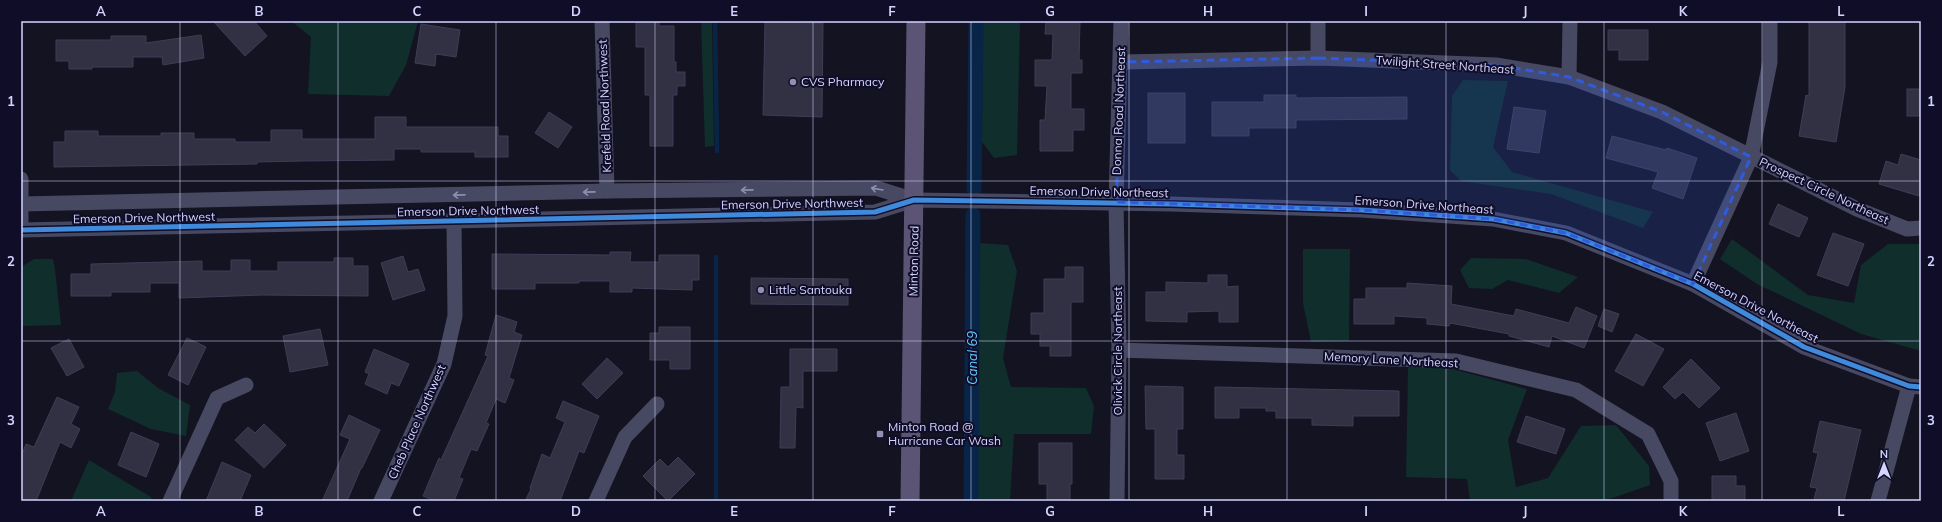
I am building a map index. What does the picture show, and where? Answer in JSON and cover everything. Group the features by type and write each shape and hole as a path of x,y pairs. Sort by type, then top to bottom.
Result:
{"main road":[{"name":"Minton Road","path":"910,501 916,21"}],"street":[{"name":"Krefeld Road Northwest","path":"602,21 607,191"},
{"name":"Donna Road Northeast","path":"1116,202 1122,62 1121,21"},
{"path":"1318,21 1318,58"},
{"path":"1569,77 1570,21"},
{"path":"1693,284 1751,157 1770,62 1770,21"},
{"name":"Twilight Street Northeast","path":"1122,62 1318,58 1496,65 1569,77 1662,112 1751,157"},
{"name":"Prospect Circle Northeast","path":"1751,157 1857,209 1907,229 1921,228"},
{"path":"21,178 21,230"},
{"name":"Emerson Drive Northwest","path":"21,204 607,191 876,188 914,200"},
{"name":"Emerson Drive Northwest","path":"21,230 875,212 914,200"},
{"name":"Emerson Drive Northeast","path":"914,200 1116,202 1361,210 1493,219 1566,233 1693,284 1804,347 1915,386"},
{"name":"Olivick Circle Northeast","path":"1116,202 1119,350 1117,501"},
{"name":"Cheb Place Northwest","path":"381,501 444,364 455,316 454,222"},
{"name":"Memory Lane Northeast","path":"1119,350 1456,361 1576,390 1648,434 1671,481 1671,501"},
{"path":"170,501 217,398 246,385"},
{"path":"1878,501 1915,386"},
{"path":"596,501 625,437 657,404"}],"highlighted area":[{"path":"1318,58 1496,65 1569,77 1662,112 1751,157 1693,284 1566,233 1493,219 1361,210 1116,202 1122,62"}],"green space":[{"path":"291,21 418,21 406,65 389,96 308,94 311,37"},
{"path":"701,21 712,21 714,146 705,147"},
{"path":"983,21 1020,21 1017,155 994,158 982,142"},
{"path":"1463,80 1508,81 1493,147 1512,172 1653,212 1643,228 1551,194 1461,181 1450,170 1452,96"},
{"path":"1732,239 1808,295 1854,303 1861,265 1888,244 1921,244 1921,351 1861,334 1757,284 1720,259"},
{"path":"980,243 1008,245 1017,271 1003,358 1011,387 1086,388 1094,406 1091,434 1014,434 1010,501 977,501"},
{"path":"1303,249 1350,249 1349,341 1311,342 1303,303"},
{"path":"1471,258 1526,259 1578,277 1559,293 1508,280 1492,289 1469,288 1460,270"},
{"path":"34,259 53,259 61,325 21,326 21,267"},
{"path":"1408,367 1449,368 1527,389 1508,440 1516,487 1548,478 1581,426 1616,425 1649,466 1650,485 1604,501 1470,501 1467,479 1406,477"},
{"path":"137,371 158,388 190,405 186,436 151,429 108,409 115,392 117,373"},
{"path":"89,460 151,497 152,501 71,501"}],"building":[{"path":"213,21 254,21 267,36 245,56"},
{"path":"636,21 659,21 659,26 674,26 674,62 676,62 676,72 685,72 685,86 677,86 677,95 673,95 673,146 650,146 650,95 645,95 645,47 636,47"},
{"path":"1046,21 1080,21 1079,60 1082,60 1082,73 1071,73 1071,109 1084,109 1084,130 1073,130 1073,151 1040,151 1040,120 1045,120 1047,86 1035,86 1035,60 1052,60 1053,34 1045,34"},
{"path":"1809,21 1845,21 1845,87 1836,142 1799,136 1806,95 1809,96"},
{"name":"CVS Pharmacy","path":"765,22 823,23 822,117 763,115"},
{"path":"421,24 460,30 456,57 436,54 435,66 415,63"},
{"path":"1608,30 1648,30 1648,60 1619,60 1619,50 1608,50"},
{"path":"201,35 204,58 163,65 162,57 133,57 133,67 92,67 92,69 69,69 69,61 56,61 56,40 111,40 111,36 146,36 146,43"},
{"path":"1907,89 1921,89 1921,116 1907,116"},
{"path":"1148,93 1185,93 1185,143 1148,143"},
{"path":"1264,95 1296,95 1296,98 1407,97 1407,119 1296,120 1296,128 1249,128 1249,136 1212,136 1212,102 1264,102"},
{"path":"1514,107 1546,111 1539,153 1507,149"},
{"path":"549,112 572,127 558,148 535,133"},
{"path":"375,117 406,117 406,127 498,127 498,136 508,136 508,157 475,157 475,152 421,152 421,149 394,149 394,160 54,167 54,142 65,142 65,131 98,131 98,136 161,136 161,133 194,133 194,139 235,139 235,142 271,142 271,130 302,130 302,139 375,139"},
{"path":"1612,136 1666,150 1667,148 1697,158 1683,199 1652,188 1658,172 1606,158"},
{"path":"1901,154 1921,160 1921,190 1919,196 1879,184 1886,161 1898,165"},
{"path":"1778,204 1808,218 1799,237 1769,224"},
{"path":"1833,233 1864,244 1848,286 1817,275"},
{"path":"610,252 631,252 630,262 659,262 659,255 699,255 699,280 692,280 692,290 632,288 632,292 610,292 610,281 535,283 535,289 492,289 492,254 610,255"},
{"path":"403,256 408,272 418,269 425,290 393,300 381,263"},
{"path":"334,258 353,258 353,266 368,266 368,296 262,295 179,298 179,283 150,283 150,292 111,292 111,296 71,296 71,274 91,274 91,264 202,261 202,271 231,271 231,260 250,260 250,271 278,271 278,262 334,262"},
{"path":"1065,267 1083,267 1083,302 1071,302 1071,356 1050,356 1050,346 1040,346 1040,334 1031,334 1031,313 1044,313 1044,279 1065,279"},
{"path":"1208,275 1227,275 1227,287 1238,286 1238,322 1219,322 1219,311 1187,312 1187,322 1146,321 1146,292 1166,292 1166,282 1208,283"},
{"path":"751,278 848,279 848,305 751,304"},
{"path":"1407,283 1452,286 1451,304 1514,316 1516,309 1569,323 1576,307 1597,316 1584,348 1552,336 1549,347 1509,336 1509,334 1450,323 1449,326 1427,324 1427,318 1394,316 1394,324 1354,324 1354,299 1366,299 1366,288 1407,288"},
{"path":"1604,309 1619,314 1612,332 1598,326"},
{"path":"496,315 517,322 514,332 522,335 509,378 514,380 505,403 496,399 486,423 489,424 477,451 471,449 459,478 463,479 454,501 436,501 423,496 439,458 441,460 488,356 485,355"},
{"path":"659,327 690,327 690,369 670,369 670,360 650,360 650,333 659,333"},
{"path":"320,329 328,365 290,372 283,336"},
{"path":"1636,334 1664,349 1643,386 1615,371"},
{"path":"187,338 206,347 188,385 168,375"},
{"path":"69,339 84,367 67,376 51,348"},
{"path":"374,349 409,364 399,386 391,383 387,394 365,384 369,374 365,372"},
{"path":"790,349 837,349 837,371 803,371 803,408 796,407 795,448 780,448 781,387 790,387"},
{"path":"607,358 623,373 597,399 582,384"},
{"path":"1691,359 1720,388 1699,408 1683,392 1675,399 1663,387"},
{"path":"1145,386 1183,387 1183,429 1177,429 1177,455 1184,455 1184,479 1155,479 1155,429 1146,429"},
{"path":"1215,387 1399,391 1399,416 1353,416 1353,426 1312,425 1312,418 1276,418 1276,411 1266,411 1266,408 1239,408 1239,418 1215,418"},
{"path":"57,397 79,407 71,424 80,429 71,448 60,442 36,501 21,501 21,457 26,444 34,447"},
{"path":"563,401 599,416 584,453 579,451 560,501 525,501 531,489 530,488 542,454 550,458 565,422 556,418"},
{"path":"1736,413 1749,451 1720,461 1706,423"},
{"path":"349,415 380,430 361,468 347,501 322,501 350,439 340,435"},
{"path":"1526,416 1565,429 1556,454 1517,442"},
{"path":"1820,421 1861,430 1844,501 1822,501 1814,499 1817,488 1810,487 1818,453 1813,452"},
{"path":"264,424 286,445 264,468 235,440 248,427 255,433"},
{"path":"131,432 159,444 146,477 118,465"},
{"path":"1039,443 1072,443 1072,484 1070,484 1070,501 1047,501 1047,484 1039,484"},
{"path":"678,457 695,474 668,501 643,476 660,459 668,467"},
{"path":"222,462 251,475 240,501 206,501"},
{"path":"1712,476 1736,476 1736,486 1745,486 1745,501 1712,501"}],"waterway":[{"path":"715,21 717,151"},
{"name":"Canal 69","path":"974,189 976,21"},
{"name":"Canal 69","path":"971,501 973,215"},
{"path":"716,257 716,501"}],"cycle path":[{"path":"21,230 875,212 914,200 1171,204 1361,210 1493,219 1566,233 1693,284 1804,347 1909,386 1921,387"}],"place":[{"name":"CVS Pharmacy","path":"793,82"},
{"name":"Little Santouka","path":"761,290"},
{"name":"Minton Road @ Hurricane Car Wash","path":"880,434"}]}
